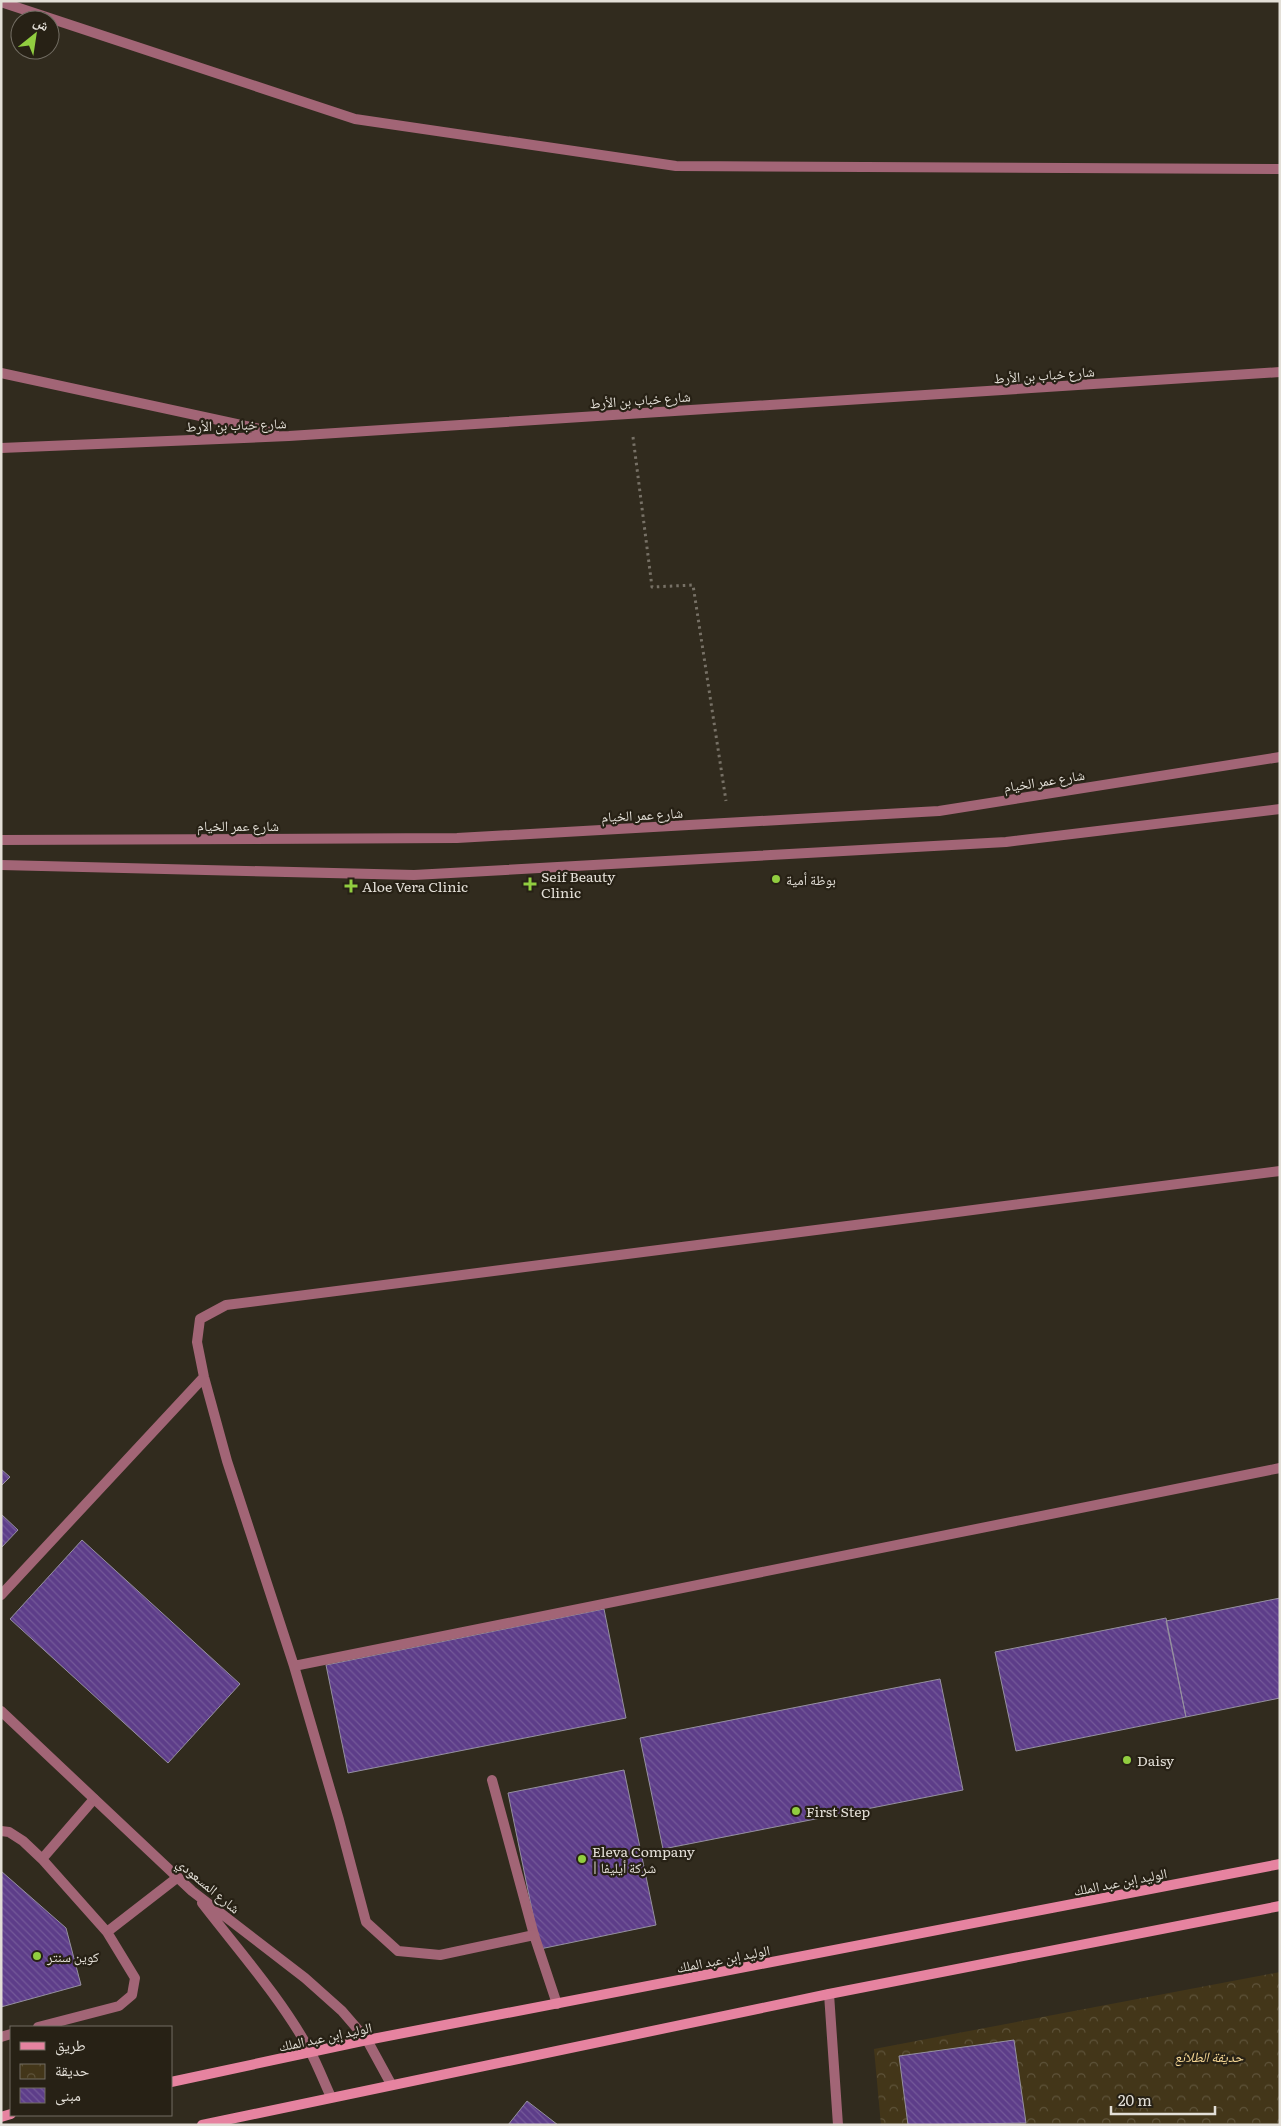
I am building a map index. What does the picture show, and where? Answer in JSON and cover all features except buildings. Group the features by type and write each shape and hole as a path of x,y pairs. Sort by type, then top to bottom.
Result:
{"main road":[{"name":"الوليد إبن عبد الملك","path":"172,2082 367,2040 1280,1864"},
{"path":"202,2125 829,1994 1280,1906"}],"street":[{"path":"1,2 355,119 676,166 1280,169"},
{"name":"شارع خباب بن الأرط","path":"1,448 289,436 1280,372"},
{"path":"1,373 289,436"},
{"name":"شارع عمر الخيام","path":"1,840 457,838 939,810 1280,757"},
{"path":"1,865 414,875 1006,842 1280,809"},
{"path":"534,1936 440,1955 398,1950 366,1922 339,1820 294,1666 227,1461 204,1377 197,1342 200,1319 226,1305 1280,1171"},
{"path":"1,1595 204,1377"},
{"path":"294,1666 1280,1468"},
{"name":"شارع المسعودي","path":"1,1711 192,1891 305,1978 342,2011 367,2040 391,2084"},
{"path":"492,1780 534,1936 557,2004"},
{"path":"42,1859 94,1799"},
{"path":"1,1831 9,1832 23,1841 42,1859 107,1932 135,1978 132,1995 119,2006 42,2026"},
{"path":"107,1932 178,1877"},
{"path":"192,1891 275,1997 311,2053 331,2097"},
{"path":"829,1994 838,2125"}],"path":[{"path":"630,414 652,587 693,584 729,822"}],"green space":[{"name":"حديقة الطلائع","path":"1280,1972 1280,2125 881,2125 874,2049"}],"place":[{"name":"بوظة أمية","path":"776,879"},
{"name":"Seif Beauty Clinic","path":"530,884"},
{"name":"Aloe Vera Clinic","path":"351,886"},
{"name":"Daisy","path":"1127,1760"},
{"name":"First Step","path":"796,1811"},
{"name":"Eleva Company | شركة أيليفا","path":"582,1859"},
{"name":"كوين سنتر","path":"37,1956"}]}
